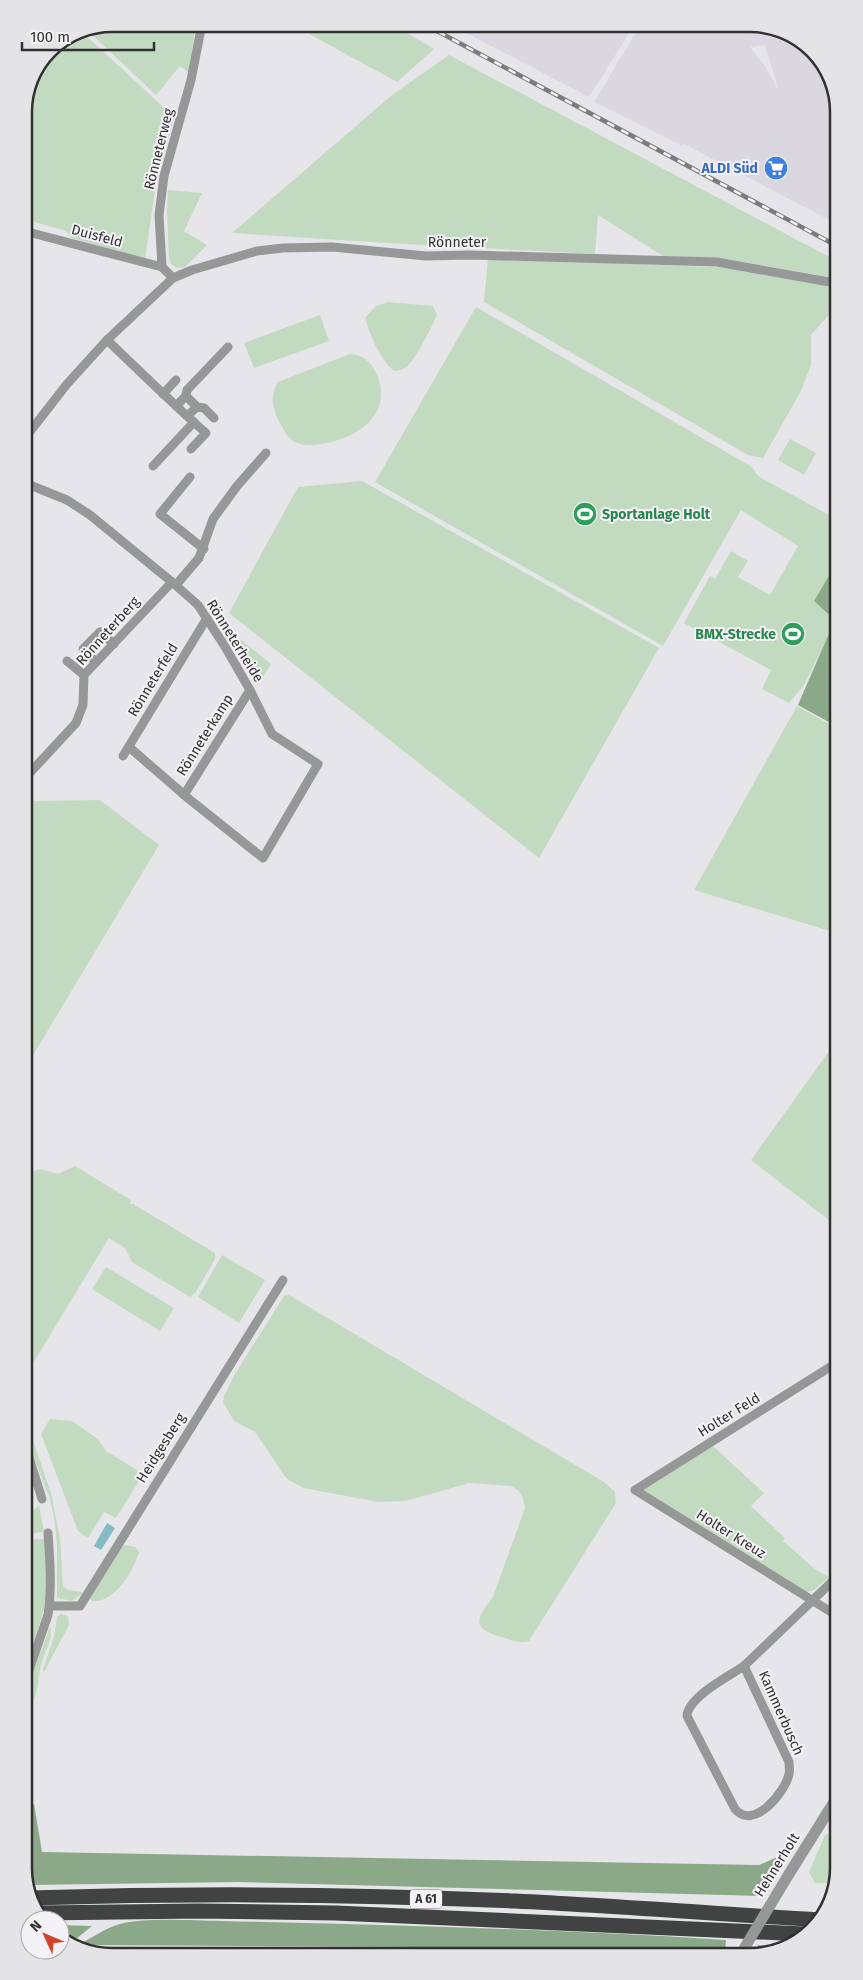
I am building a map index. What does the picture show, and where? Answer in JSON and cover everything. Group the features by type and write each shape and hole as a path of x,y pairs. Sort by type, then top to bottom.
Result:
{"highway":[{"name":"A 61","path":"39,1898 258,1896 514,1901 811,1919"},
{"name":"A 61","path":"70,1913 198,1911 336,1913 796,1934"}],"street":[{"name":"Rönneterweg","path":"162,267 159,215 164,176 192,80 201,32"},
{"name":"Duisfeld","path":"33,233 162,267"},
{"name":"Rönneter","path":"33,428 67,384 107,340 173,278 197,268 257,251 283,248 332,248 426,256 470,255 725,263 830,282"},
{"path":"162,267 173,278"},
{"path":"107,340 206,433 191,449"},
{"path":"176,406 186,396 187,390 228,347"},
{"path":"163,394 176,380"},
{"path":"186,396 197,406 204,408 214,418"},
{"path":"152,466 190,419 197,406"},
{"path":"190,477 160,514 204,550 213,519 237,486 266,453"},
{"name":"Rönneterheide","path":"33,486 66,500 90,515 174,583 198,605 250,690 272,734 318,764 262,858"},
{"name":"Rönneterberg","path":"33,769 76,723 83,705 84,675 199,558 204,550"},
{"name":"Rönneterfeld","path":"123,756 207,618"},
{"path":"96,662 83,649 100,632 114,644"},
{"path":"67,661 84,675"},
{"name":"Rönneterkamp","path":"184,795 250,690"},
{"name":"Rönneterkamp","path":"129,747 184,795 262,858"},
{"name":"Heidgesberg","path":"50,1606 80,1606 283,1280"},
{"name":"Holter Feld","path":"635,1490 830,1367"},
{"path":"33,1467 41,1489 42,1499"},
{"name":"Holter Kreuz","path":"635,1490 830,1612"},
{"path":"33,1659 50,1606 48,1533"},
{"path":"744,1666 830,1584"},
{"name":"Kammerbusch","path":"744,1666 789,1762 789,1775 774,1802 748,1817 740,1815 735,1809 687,1716 687,1711 694,1702 744,1666"},
{"name":"Hehnerholt","path":"744,1948 830,1808"}],"shaded area":[{"path":"465,33 629,33 589,97"},
{"path":"636,33 756,33 771,35 791,43 807,56 817,68 829,97 830,220 684,144 682,146 594,102","holes":["765,45 779,91 765,66 750,47"]}],"green space":[{"path":"112,32 195,32 189,73 180,66 156,95 93,35"},
{"path":"307,32 406,32 434,49 397,82"},
{"path":"88,37 174,117 155,190 145,259 72,238 66,231 33,222 33,107 35,92 46,68 68,46"},
{"path":"449,55 830,257 830,277 721,258 663,256 598,215 595,254 232,233 392,95"},
{"path":"168,190 202,193 184,231 207,245 185,267 177,268 171,264 169,258"},
{"path":"488,258 733,268 830,285 830,314 811,335 811,365 801,391 763,458 748,455 484,302"},
{"path":"388,302 433,306 437,315 414,358 405,368 394,371 380,353 365,318 376,306"},
{"name":"Sportanlage Holt","path":"476,307 752,467 758,476 830,516 830,723 798,705 823,646 804,685 789,703 762,689 771,670 684,623 710,576 715,579 731,551 748,561 738,577 770,595 798,546 741,510 663,646 375,482"},
{"path":"320,315 329,341 254,368 244,343"},
{"path":"350,354 362,357 369,362 376,373 381,399 371,420 351,435 339,440 310,445 303,445 293,441 278,420 274,409 273,399 278,382"},
{"path":"790,439 816,453 804,475 778,460"},
{"path":"362,481 659,648 539,858 229,613 298,487"},
{"path":"830,574 830,615 814,601"},
{"path":"225,627 271,664 258,684"},
{"path":"830,631 830,723 798,705"},
{"path":"797,706 830,725 830,931 694,890"},
{"path":"33,800 100,800 159,845 33,1055"},
{"path":"830,1050 830,1221 751,1160"},
{"path":"75,1166 131,1200 130,1204 215,1253 215,1259 196,1292 190,1297 132,1262 125,1248 109,1238 33,1363 33,1171 41,1169 58,1174"},
{"path":"222,1255 265,1280 239,1323 198,1297"},
{"path":"106,1267 174,1308 160,1331 92,1289"},
{"path":"289,1295 604,1482 615,1492 616,1503 529,1641 516,1641 492,1634 485,1631 480,1623 483,1612 493,1597 525,1508 519,1491 511,1486 469,1483 406,1501 379,1502 303,1488 286,1478 255,1432 234,1421 223,1402 224,1396 235,1374 284,1296"},
{"path":"50,1419 72,1421 98,1439 106,1451 137,1470 139,1481 116,1518 104,1512 88,1538 78,1531 41,1434"},
{"path":"33,1440 51,1493 60,1538 63,1587 83,1593 72,1601 57,1598 57,1544 54,1516 49,1496 33,1455"},
{"path":"713,1446 764,1493 751,1506 785,1538 783,1541 815,1569 829,1577 814,1590 806,1592 642,1491 645,1487"},
{"path":"39,1505 44,1532 33,1533 33,1511"},
{"path":"33,1539 45,1539 47,1583 44,1609 33,1645"},
{"path":"124,1545 135,1547 139,1552 133,1568 115,1592 108,1597 92,1601 90,1599 92,1593 116,1551"},
{"path":"61,1614 68,1616 69,1625 44,1672 43,1669 54,1637 57,1617"},
{"path":"50,1627 50,1641 41,1665 33,1701 33,1673"},
{"path":"33,1804 42,1852 759,1865 791,1851 762,1896 240,1882 35,1885"},
{"path":"830,1834 829,1883 815,1883 809,1872 825,1835"},
{"path":"157,1920 537,1930 726,1940 725,1948 94,1945 84,1942 120,1924"},
{"path":"70,1925 92,1926 76,1939 70,1936"}],"water":[{"path":"107,1523 115,1528 101,1550 94,1546"}],"railway":[{"path":"440,33 830,242"}],"place":[{"name":"ALDI Süd","path":"776,168"},
{"name":"Sportanlage Holt","path":"585,514"},
{"name":"BMX-Strecke","path":"793,634"}]}
